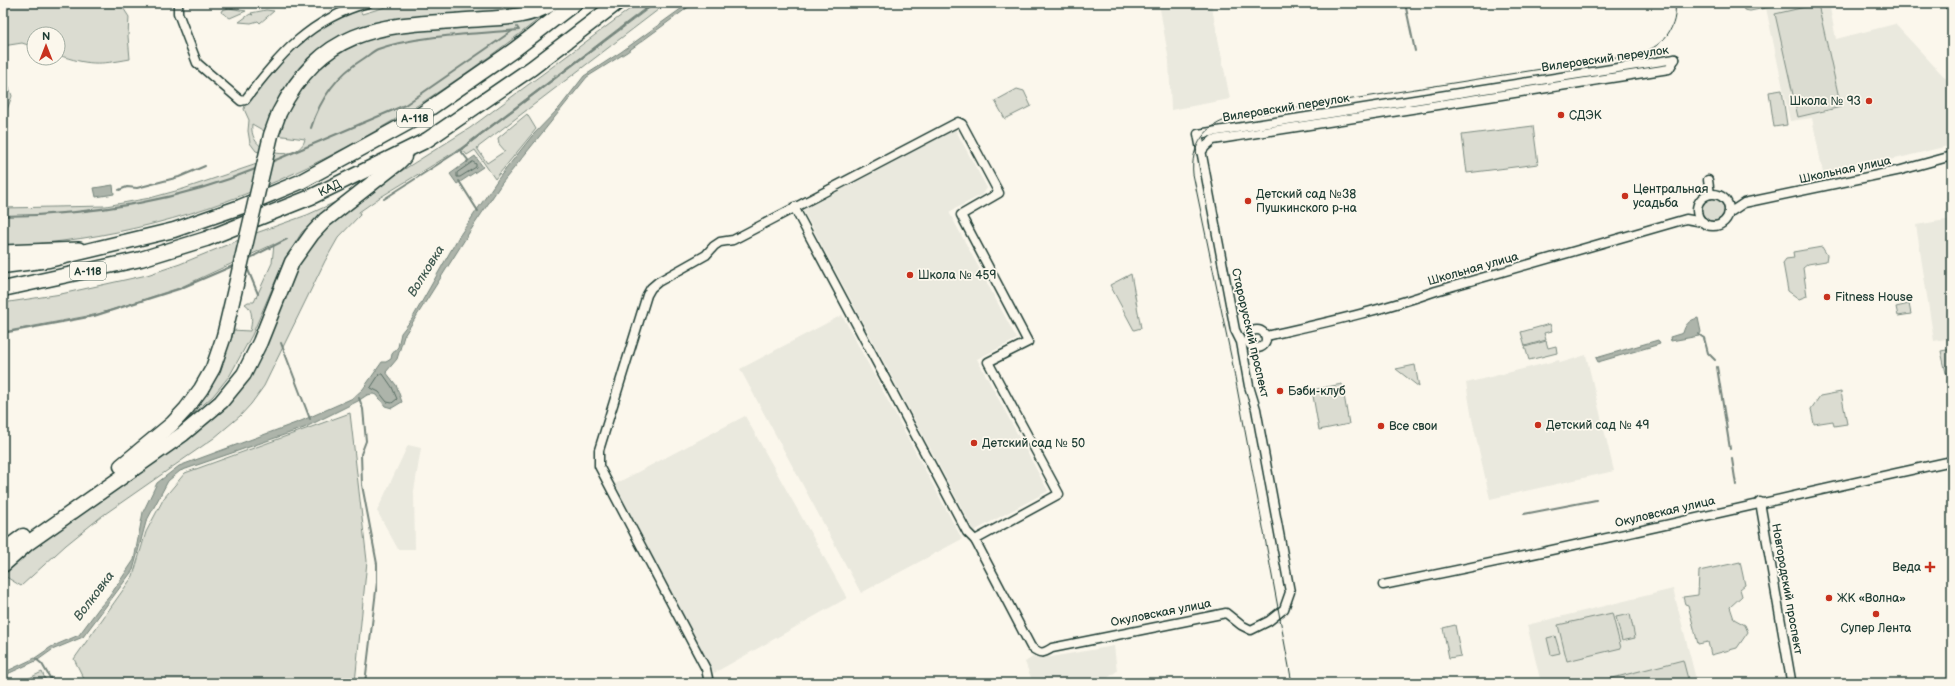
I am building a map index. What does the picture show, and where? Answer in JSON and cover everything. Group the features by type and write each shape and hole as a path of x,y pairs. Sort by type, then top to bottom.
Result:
{"highway":[{"path":"3,551 134,457 152,439 172,424 201,389 213,368 224,336 271,135 287,97 307,70 336,46 352,38 381,28 406,23 500,18 532,12 553,3"},
{"name":"КАД","path":"3,266 49,260 181,228 240,207 300,182 412,120 514,50 575,3"},
{"name":"КАД","path":"3,289 141,259 206,239 311,197 412,148 461,118 532,68 617,3"},
{"path":"3,565 28,543 183,434 221,402 244,374 260,342 292,262 312,234 325,220 398,163 412,148"},
{"path":"3,252 111,246"}],"street":[{"path":"178,3 178,14 197,63 241,101 245,100 273,64 299,38 321,23 342,12 368,3"},
{"path":"1948,3 1952,7"},
{"name":"Вилеровский переулок","path":"1198,134 1675,59 1669,69 1214,140 1201,152"},
{"path":"709,683 706,669 602,473 598,457 645,300 651,288 662,279 706,255 720,242 733,240 794,207 958,122 962,124 999,194 961,215 1028,342 988,362 1059,494 975,540 967,532 794,207"},
{"name":"Старорусский проспект","path":"1198,134 1235,330 1245,341 1249,386 1256,409 1280,536"},
{"name":"Школьная улица","path":"1726,201 1742,203 1901,170 1952,156"},
{"path":"1708,180 1710,194"},
{"path":"1686,219 1697,207 1702,198 1710,194 1719,195 1726,201 1729,213 1727,218 1718,225 1708,225 1703,222 1697,212 1697,207"},
{"name":"Школьная улица","path":"1729,213 1742,203"},
{"name":"Школьная улица","path":"1266,336 1354,316 1409,301 1436,291 1686,219 1703,222"},
{"name":"Школьная улица","path":"1253,330 1262,331 1266,336 1264,344 1258,348 1245,341 1253,330"},
{"name":"Окуловская улица","path":"1383,585 1496,563 1760,502 1952,461"},
{"name":"Новгородский проспект","path":"1760,502 1790,680"},
{"name":"Окуловская улица","path":"975,540 1028,643 1040,653 1052,648 1226,613 1247,629 1254,629 1269,622 1284,609 1290,592 1280,536"}],"shaded area":[{"path":"3,3 120,3 129,17 128,36 130,59 94,63 66,57 66,26 26,26 26,44 22,43 3,46"},
{"path":"399,3 545,3 520,10 393,20 366,26 348,33 294,76 277,103 266,132 252,124 253,135 258,144 266,150 285,154 301,147 305,139 276,135 283,112 309,74 361,37 549,11 488,57 425,100 361,139 294,173 226,201 154,223 80,239 3,246 3,208 106,206 150,198 183,189 254,165 271,156 256,151 250,143 248,131 249,120 244,109 246,102 288,52 323,25 359,8 362,14"},
{"path":"638,3 652,3 558,75 554,75 555,77 461,148 379,198 359,212 360,215 338,238 325,261 264,386 240,416 214,438 102,516 66,545 21,586 3,575 3,569 238,389 297,266 324,229 355,200 470,128"},
{"path":"656,3 667,3 477,148 487,163 505,151 499,144 498,138 527,114 536,129 495,179 475,150 467,155 462,149"},
{"path":"1159,3 1211,3 1230,99 1171,110 1169,61"},
{"path":"1742,3 1791,3 1750,11 1744,10"},
{"name":"Школа № 93","path":"1791,3 1829,3 1836,39 1895,24 1951,84 1952,145 1899,158 1823,173 1812,118 1790,121 1766,8"},
{"path":"1818,4 1841,107 1798,117 1775,14"},
{"path":"229,8 246,11 230,18 221,12 222,10"},
{"path":"266,10 274,11 260,23 258,21 251,23 239,22 250,14 253,15 251,13"},
{"path":"3,70 12,96 5,115 3,115"},
{"path":"1017,89 1024,91 1031,106 1005,119 995,101"},
{"path":"1782,90 1787,125 1774,127 1769,92"},
{"path":"1533,126 1538,164 1467,173 1462,135"},
{"name":"Школа № 459","path":"955,129 987,188 983,194 949,212 1017,339 977,359 1048,491 974,531 803,210"},
{"path":"1713,197 1721,201 1725,209 1721,217 1713,221 1705,217 1701,209 1705,201"},
{"path":"340,200 302,232 284,261 252,335 230,375 213,396 185,421 183,419 231,330 250,331 252,320 251,313 248,306 245,304 248,302 254,302 272,263 274,244 179,288 98,314 3,332 3,303 61,294 147,275 180,264 256,233 307,215"},
{"path":"1952,219 1952,338 1934,341 1916,225"},
{"path":"1822,247 1827,255 1826,261 1808,264 1803,268 1807,296 1799,299 1788,291 1783,263 1786,259 1794,258 1793,252"},
{"path":"1131,274 1141,328 1134,330 1110,285"},
{"path":"1909,304 1911,314 1898,316 1896,307"},
{"path":"842,315 962,539 861,593 740,369"},
{"path":"1550,324 1552,331 1544,333 1546,340 1525,346 1521,332"},
{"path":"1546,341 1548,348 1556,346 1557,353 1529,360 1525,347"},
{"path":"1952,349 1952,373 1946,373 1941,351"},
{"name":"Детский сад № 49","path":"1586,355 1614,471 1490,499 1472,419 1466,383 1559,360 1560,363"},
{"path":"1415,365 1419,387 1396,369"},
{"path":"1342,384 1349,424 1319,430 1312,390"},
{"path":"1841,392 1847,424 1834,426 1833,421 1814,424 1811,409 1820,396"},
{"path":"350,413 367,561 355,683 86,683 74,659 133,576 146,532 164,498 185,473"},
{"path":"745,416 847,598 714,673 615,484"},
{"path":"408,445 421,448 414,491 415,549 398,549 377,511"},
{"path":"1740,562 1745,585 1740,589 1742,596 1730,607 1734,619 1745,625 1748,632 1737,648 1711,655 1708,642 1698,644 1688,605 1685,604 1683,597 1698,595 1699,571"},
{"path":"1673,589 1697,683 1541,683 1527,625"},
{"path":"1612,613 1621,648 1567,661 1558,625"},
{"path":"1630,614 1635,638 1622,641 1616,617"},
{"path":"1455,625 1461,656 1449,658 1443,628"},
{"path":"1555,636 1560,653 1551,655 1547,638"},
{"path":"1114,646 1117,671 1101,683 1033,683 1025,662 1036,655 1051,657"},
{"path":"1683,660 1689,683 1593,683"},
{"path":"42,672 47,683 19,683"}],"water":[{"path":"689,3 694,3 627,52 587,77 502,183 404,336 397,359 386,372 396,385 402,402 392,408 385,406 377,395 367,395 304,428 180,471 168,481 146,522 133,570 83,637 52,650 38,660 3,676 3,673 35,658 51,647 79,635 109,597 134,560 143,512 157,483 179,466 301,421 353,398 363,389 382,362 386,362 391,359 392,354 398,347 401,333 412,319 458,238 498,179 532,136 560,107 584,76 621,52"},
{"path":"475,156 483,167 457,184 450,174"},
{"path":"113,185 114,194 96,197 94,188"},
{"path":"1698,318 1701,332 1699,336 1671,341 1670,337 1683,333 1688,323"},
{"path":"1658,340 1660,344 1598,362 1596,358"}],"waterway":[{"path":"384,199 460,150 654,3"},
{"path":"1405,3 1415,51"},
{"path":"311,128 319,107 337,80 354,65 376,50 394,44 429,38 519,30 517,27"},
{"path":"271,162 405,105 512,31"},
{"path":"460,150 468,160 467,162"},
{"path":"119,190 127,187 137,188 179,177 205,166"},
{"path":"3,216 68,213 133,204 196,189 258,168"},
{"path":"459,181 478,211"},
{"path":"248,259 287,239"},
{"path":"3,333 94,316 179,289 235,265"},
{"path":"246,265 258,294"},
{"path":"1698,334 1704,338 1708,353 1715,360"},
{"path":"281,343 310,419"},
{"path":"1717,367 1730,449"},
{"path":"359,398 363,409 366,441 361,454 362,485 377,564 377,582 365,683"},
{"path":"1732,459 1736,485"},
{"path":"1524,514 1596,500"},
{"path":"36,659 42,664 53,683"}],"tram line":[{"path":"1292,683 1232,361 1193,174 1194,155 1197,146 1202,138 1215,125 1233,118 1642,53 1657,45 1668,34 1674,20 1675,3"}],"place":[{"name":"Школа № 93","path":"1869,101"},
{"name":"СДЭК","path":"1561,115"},
{"name":"Центральная усадьба","path":"1625,196"},
{"name":"Детский сад №38 Пушкинского р-на","path":"1248,201"},
{"name":"Школа № 459","path":"910,275"},
{"name":"Fitness House","path":"1827,297"},
{"name":"Бэби-клуб","path":"1280,391"},
{"name":"Детский сад № 49","path":"1538,425"},
{"name":"Все свои","path":"1381,426"},
{"name":"Детский сад № 50","path":"974,443"},
{"name":"Веда","path":"1930,567"},
{"name":"ЖК «Волна»","path":"1829,598"},
{"name":"Супер Лента","path":"1876,614"}],"water label":[{"name":"Волковка","path":"426,271"},
{"name":"Волковка","path":"94,596"}]}
